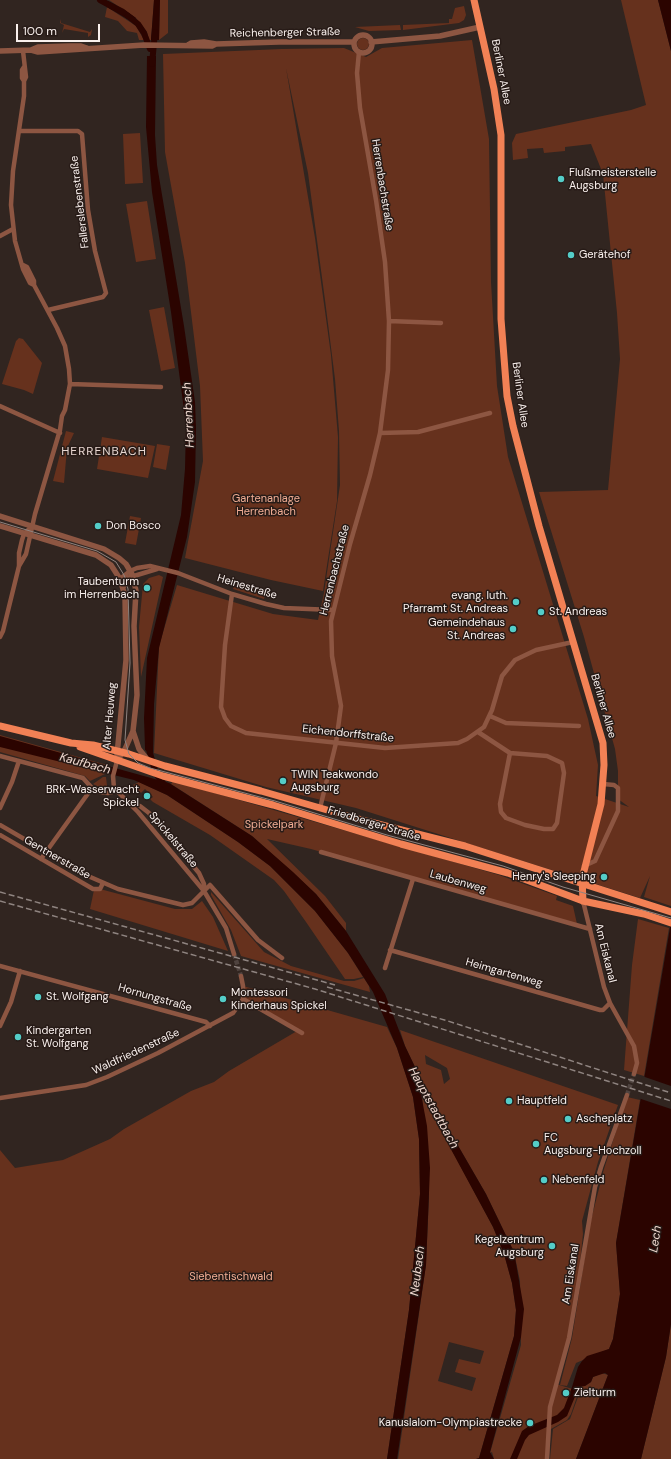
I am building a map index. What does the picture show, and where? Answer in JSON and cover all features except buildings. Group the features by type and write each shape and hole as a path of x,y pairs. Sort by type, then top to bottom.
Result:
{"main road":[{"name":"Berliner Allee","path":"474,0 494,89 501,135 501,319 507,396 525,476 603,743 603,784 600,804 584,866 582,884 583,900"},
{"name":"Friedberger Straße","path":"0,726 71,743 93,745 141,756 149,761 162,765 465,846 671,912"},
{"name":"Friedberger Straße","path":"71,743 116,764 273,805 401,844 490,868 583,900 644,914 671,923"}],"street":[{"name":"Reichenberger Straße","path":"359,52 355,48 354,42 358,37 364,36 369,38 371,42 440,36 480,27"},
{"name":"Reichenberger Straße","path":"0,51 23,51 38,47 81,46 86,48 144,45 188,45 191,47 212,46 216,44 354,42"},
{"path":"359,52 368,51 371,46 371,42"},
{"path":"19,566 26,554 32,526 60,433 63,421 62,416 65,410 70,384 65,346 34,285 34,281 27,267 23,265 13,229 11,184 24,96 24,81 22,78 22,70 24,67 23,51"},
{"name":"Herrenbachstraße","path":"320,808 336,743 341,706 331,638 333,610 380,433 388,370 389,321 382,236 360,108 357,73 359,52"},
{"name":"Fallerslebenstraße","path":"19,131 78,131 82,134 88,210 95,251 106,293 103,297 48,310"},
{"path":"0,236 13,229"},
{"path":"389,321 441,323"},
{"path":"70,384 161,387"},
{"path":"0,406 60,433"},
{"path":"380,433 418,432 490,413"},
{"path":"0,516 104,549 119,558 132,576 123,587"},
{"name":"Alter Heuweg","path":"0,526 96,555 111,565 120,579 123,587 126,660 120,752"},
{"path":"0,637 5,626 19,566 19,553 24,534 32,526"},
{"name":"Heinestraße","path":"132,576 137,568 150,566 178,573 232,594 284,608 333,610"},
{"name":"Heinestraße","path":"120,579 158,568"},
{"name":"Alter Heuweg","path":"116,764 120,752 133,731 137,695 134,640 136,593 132,576"},
{"name":"Eichendorffstraße","path":"232,594 225,645 221,699 222,712 227,722 236,729 246,733 385,748 432,746 458,743 478,732 490,716 502,676 515,660 536,650 573,642"},
{"path":"490,716 500,722 580,726"},
{"path":"133,731 141,756"},
{"path":"478,732 510,753 547,756 562,763 564,773 557,823 553,829 544,829 525,825 506,818 501,812 500,804 510,753"},
{"path":"0,756 83,778 92,788 104,793 116,790 114,788 113,776 116,764"},
{"path":"0,808 12,782 18,761"},
{"path":"584,866 592,864 618,810 618,788 614,785 603,784"},
{"path":"41,859 92,788"},
{"name":"Spickelstraße","path":"116,790 128,801 204,891 226,928 234,954"},
{"name":"Spickelstraße","path":"128,801 140,806 149,813 202,878 210,885 258,940 282,958"},
{"name":"Gentnerstraße","path":"0,825 45,852 103,883 184,906 192,903 204,891"},
{"name":"Gentnerstraße","path":"0,835 96,890 100,889 103,883"},
{"name":"Laubenweg","path":"321,852 590,929"},
{"name":"Spickelstraße","path":"202,878 204,891"},
{"path":"385,968 413,879"},
{"path":"204,891 210,885"},
{"name":"Am Eiskanal","path":"583,900 600,974 610,1003 634,1046 637,1063 634,1074"},
{"name":"Heimgartenweg","path":"390,950 600,1010 603,1010 610,1003"},
{"name":"Hornungstraße","path":"0,966 206,1022 210,1026"},
{"path":"0,1026 11,1002 20,971"},
{"path":"241,976 243,999 302,1033"},
{"name":"Waldfriedenstraße","path":"0,1098 64,1089 95,1082 210,1026 233,1013 243,999"},
{"name":"Am Eiskanal","path":"547,1459 550,1415 569,1338 595,1187 627,1095"}],"green space":[{"path":"109,0 154,0 151,40 149,40 147,32 136,18"},
{"path":"160,0 168,0 168,33 159,40"},
{"name":"Gartenanlage Herrenbach","path":"621,0 658,0 671,51 671,906 644,897 650,876 640,898 356,808 266,787 154,753 159,646 177,585 273,614 318,620 324,593 340,485 339,431 335,379 325,300 308,173 286,68 315,238 331,355 338,437 337,501 323,591 271,580 185,558 203,461 200,386 185,263 165,152 163,54 344,48 366,57 382,48 472,40 489,139 491,282 497,386 508,457 588,719 598,765 596,796 629,807 618,799 618,771 615,749 584,637 539,492 608,490 620,359 617,313 603,174 591,144 565,147 565,151 544,153 543,148 527,149 528,158 513,160 512,143 516,134 631,110 646,105"},
{"path":"464,6 466,15 464,20 459,23 403,30 403,25 449,23 449,19 452,19 455,8"},
{"path":"107,7 136,26 144,40 139,40 137,33 127,31 118,21 105,17"},
{"path":"61,19 61,23 90,32 92,29 91,35 88,37 88,33 64,29 62,33 64,25 60,23"},
{"path":"400,25 401,30 369,31 355,27"},
{"path":"361,38 365,38 369,44 365,50 361,50 357,46 357,42"},
{"path":"140,133 143,183 125,184 123,134"},
{"path":"147,201 156,259 136,262 126,204"},
{"path":"164,307 175,368 161,371 149,310"},
{"path":"19,338 23,339 42,363 33,394 2,384 16,341"},
{"path":"66,431 74,433 67,448 64,483 53,481"},
{"path":"102,437 155,446 148,478 97,469"},
{"path":"157,444 170,446 166,470 153,467"},
{"path":"130,516 141,518 136,545 125,543"},
{"path":"159,575 163,577 141,677 139,627 143,584 149,578"},
{"path":"235,582 266,590 264,599 233,589"},
{"path":"0,735 107,765 105,774 90,781 85,776 0,752"},
{"path":"103,777 106,777 107,786 105,790 93,784"},
{"name":"Spickelpark","path":"173,781 499,875 557,896 556,900 573,906 577,924 311,849 267,839 325,896 346,923 346,931 316,894 252,836 171,784"},
{"path":"139,782 167,795 238,842 270,866 315,911 348,953 363,977 345,979 284,891 274,880 210,835 153,802 150,799 153,797 145,789 141,793 133,785"},
{"path":"100,889 175,909 192,909 202,901 213,917 228,951 90,909 94,890"},
{"path":"211,892 264,952 291,966 344,981 354,981 364,978 369,986 370,992 241,956 231,930 211,895"},
{"path":"638,919 669,928 644,1076 624,1070 632,965"},
{"name":"Siebentischwald","path":"243,986 387,1027 397,1048 413,1097 419,1139 420,1194 409,1310 387,1459 0,1459 0,1150 15,1168 63,1160 110,1139 124,1129 191,1091 214,1082 229,1071 297,1031 243,999"},
{"path":"400,1030 618,1105 598,1162 582,1221 583,1234 578,1282 568,1341 556,1384 579,1391 571,1414 567,1420 551,1429 549,1459 494,1459 492,1452 490,1453 521,1345 520,1281 514,1252 486,1194 427,1092 405,1046","holes":["425,1055 447,1068 450,1079 444,1084 441,1070 426,1064"]},
{"path":"422,1094 493,1227 504,1254 512,1283 516,1310 514,1336 479,1458 476,1459 398,1459 426,1265 429,1197","holes":["449,1342 484,1351 480,1364 459,1359 455,1372 476,1378 472,1391 438,1381"]},
{"path":"627,1097 640,1100 616,1243 620,1294 613,1339 609,1349 576,1363 567,1386 560,1385 572,1338 590,1224 604,1169"},
{"path":"671,1324 671,1459 641,1459 666,1357"},
{"path":"602,1373 608,1375 576,1459 550,1459 553,1429 570,1419 582,1386 585,1386 591,1382 593,1377"}],"water":[{"path":"154,0 160,0 159,40 151,40"},
{"path":"658,0 671,0 671,51"},
{"path":"108,1 124,9 136,18 132,22 107,7"},
{"path":"147,56 156,56 155,135 157,165 184,326 195,402 196,428 195,482 187,537 159,648 154,704 153,755 145,750 144,718 147,658 181,515 185,469 186,425 171,312 152,192 146,127"},
{"path":"0,736 169,783 252,836 316,894 346,931 385,994 405,1046 427,1092 486,1194 514,1252 524,1309 521,1337 490,1452 494,1459 476,1459 479,1458 514,1336 516,1310 512,1283 504,1254 493,1227 421,1094 427,1126 430,1168 426,1265 397,1459 387,1459 409,1310 420,1194 419,1139 413,1097 397,1048 373,992 348,953 315,911 270,866 238,842 167,795 134,780 0,747"},
{"name":"Lech","path":"671,922 671,1324 666,1357 641,1459 576,1459 608,1375 605,1373 593,1377 591,1382 585,1386 579,1387 567,1416 558,1422 529,1435 525,1440 517,1459 510,1459 522,1431 529,1426 557,1415 564,1408 578,1367 582,1361 587,1356 609,1349 613,1339 620,1294 616,1243"}],"pier":[{"path":"642,1076 671,1086 671,1109 638,1098"}],"waterway":[{"path":"100,0 113,7"},
{"path":"128,16 138,24 144,33 150,49"},
{"path":"152,64 155,32"},
{"name":"Herrenbach","path":"148,746 156,774 167,788"}],"tunnel":[{"path":"234,954 241,976"},
{"path":"627,1095 634,1074"}],"tram line":[{"path":"0,522 97,551 116,562 124,575 128,589 130,663 125,740 129,754 138,763 150,768 275,801 387,835 503,866 563,887 671,918"}],"railway":[{"path":"0,892 335,985"},
{"path":"0,901 315,989 671,1101"},
{"path":"327,987 448,1021 671,1093"}],"place":[{"name":"Flußmeisterstelle Augsburg","path":"561,179"},
{"name":"Gerätehof","path":"571,255"},
{"name":"Don Bosco","path":"98,526"},
{"name":"Taubenturm im Herrenbach","path":"147,588"},
{"name":"evang. luth. Pfarramt St. Andreas","path":"516,602"},
{"name":"St. Andreas","path":"541,612"},
{"name":"Gemeindehaus St. Andreas","path":"513,629"},
{"name":"TWIN Teakwondo Augsburg","path":"283,781"},
{"name":"BRK-Wasserwacht Spickel","path":"147,796"},
{"name":"Henry's Sleeping","path":"604,877"},
{"name":"St. Wolfgang","path":"38,997"},
{"name":"Montessori Kinderhaus Spickel","path":"223,999"},
{"name":"Kindergarten St. Wolfgang","path":"18,1037"},
{"name":"Hauptfeld","path":"509,1101"},
{"name":"Ascheplatz","path":"568,1119"},
{"name":"FC Augsburg-Hochzoll","path":"536,1144"},
{"name":"Nebenfeld","path":"544,1180"},
{"name":"Kegelzentrum Augsburg","path":"552,1246"},
{"name":"Zielturm","path":"566,1393"},
{"name":"Kanuslalom-Olympiastrecke","path":"530,1423"}],"district":[{"name":"HERRENBACH","path":"104,452"}],"water label":[{"name":"Kaufbach","path":"85,764"},
{"name":"Hauptstadtbach","path":"433,1108"},
{"name":"Neubach","path":"418,1271"}]}
